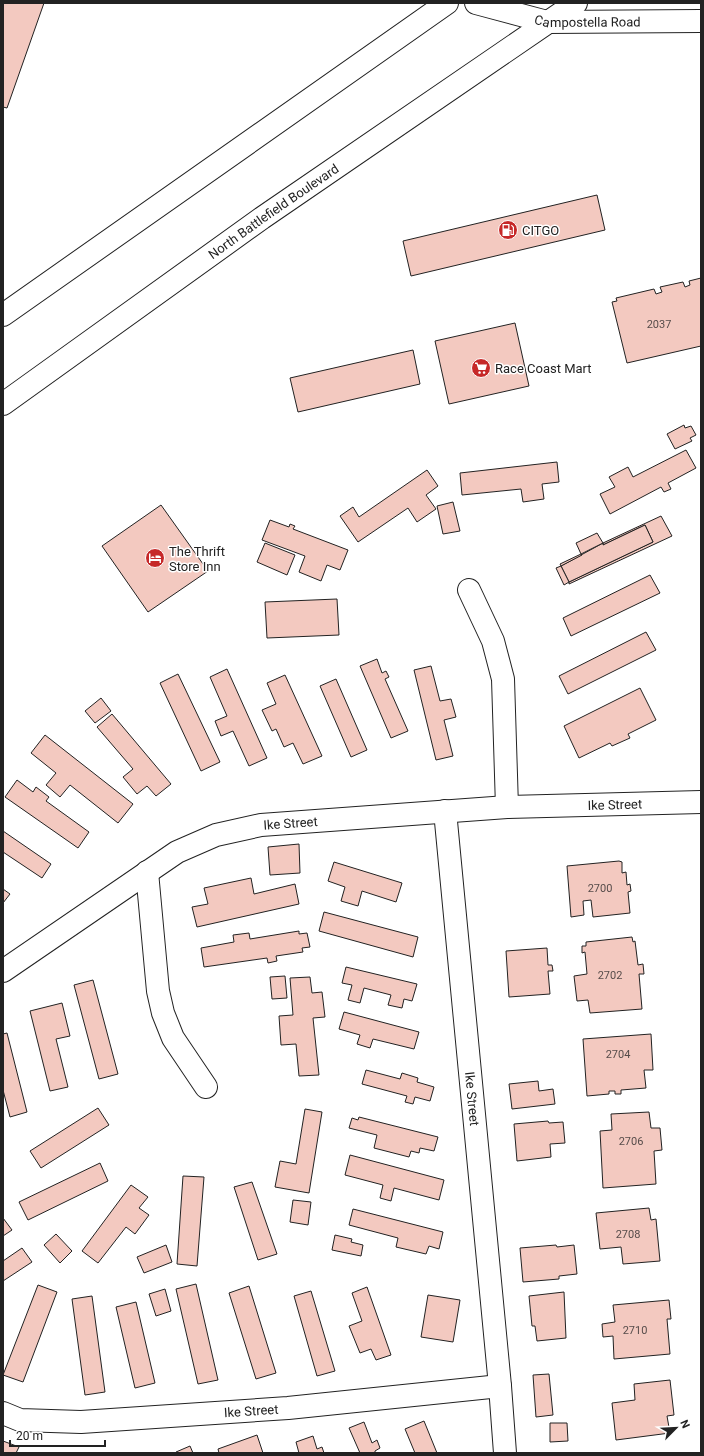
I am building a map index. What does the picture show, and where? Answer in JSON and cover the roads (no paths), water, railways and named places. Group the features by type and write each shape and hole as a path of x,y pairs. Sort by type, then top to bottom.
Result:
{"street":[{"path":"3,315 447,3"},
{"name":"Campostella Road","path":"476,3 547,22 701,21"},
{"name":"North Battlefield Boulevard","path":"3,404 262,218 576,3"},
{"path":"469,590 493,642 503,679 507,807"},
{"name":"Ike Street","path":"3,971 147,872 196,843 216,835 237,830 261,825 507,807 700,808"},
{"name":"Ike Street","path":"445,811 500,1386 505,1453"},
{"path":"147,872 158,991 163,1013 173,1038 206,1087"},
{"name":"Ike Street","path":"3,1414 20,1420 81,1422 280,1408 500,1386"}],"place":[{"name":"CITGO","path":"508,230"},
{"name":"Race Coast Mart","path":"481,368"},
{"name":"The Thrift Store Inn","path":"155,558"}]}
